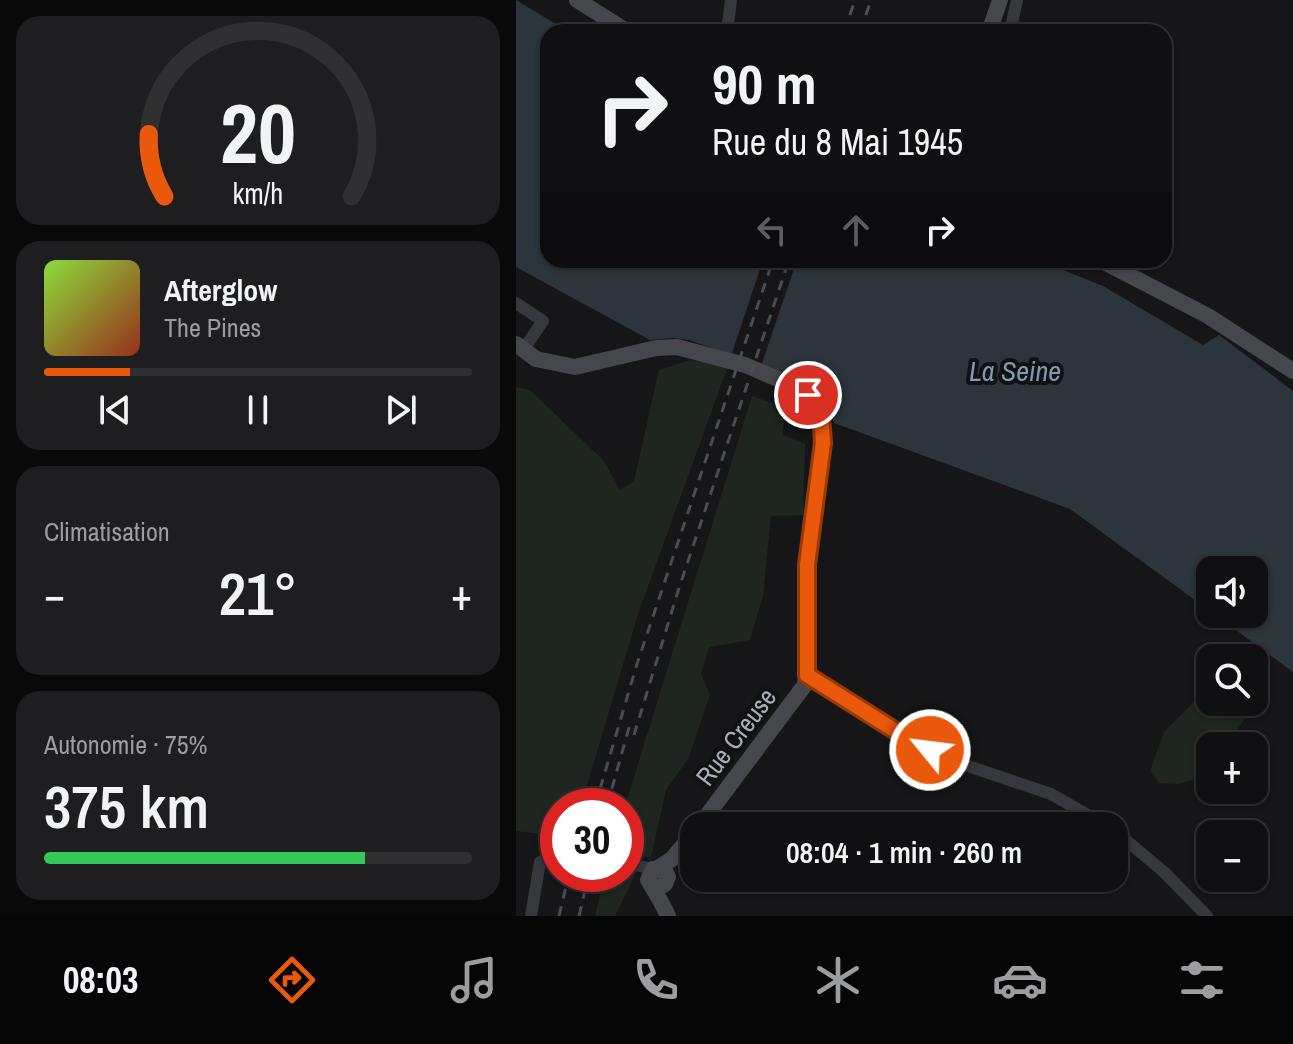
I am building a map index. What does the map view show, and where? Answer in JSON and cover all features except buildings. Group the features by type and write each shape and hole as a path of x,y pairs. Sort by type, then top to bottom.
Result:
{"street":[{"path":"563,0 600,24"},
{"path":"577,0 615,24"},
{"path":"728,24 731,0"},
{"path":"992,24 1001,0"},
{"path":"997,24 1001,0"},
{"path":"1012,24 1017,0"},
{"path":"1115,268 1208,316 1293,371"},
{"path":"516,303 543,321 519,347 536,359 575,367 656,348 677,347 704,352 780,380 808,395 821,415 823,443 807,565 807,675 910,740 950,760 1051,794 1082,812"},
{"name":"Rue Creuse","path":"710,812 798,696 807,675"},
{"path":"1128,842 1164,872 1207,916"},
{"path":"657,877 680,850"},
{"path":"531,916 540,862"},
{"path":"644,872 657,877"},
{"path":"657,877 670,916"}],"shaded area":[{"path":"690,360 728,366 638,614 586,788 540,788 540,834 516,831 516,387 530,390 604,461 620,490 634,481 659,370"},
{"path":"752,396 786,408 782,435 805,444 803,515 771,516 763,596 750,640 709,647 701,674 710,695 688,759 666,790 651,858 644,857 644,788 631,788"},
{"path":"1196,700 1196,716 1246,716 1236,732 1196,732 1196,779 1179,784 1159,783 1150,771 1164,732"},
{"path":"601,892 627,892 615,916 595,916"}],"water":[{"name":"La Seine","path":"516,0 556,24 540,24 540,268 1058,268 1103,286 1203,345 1219,335 1293,391 1293,672 1268,654 1268,644 1255,644 1233,628 1268,628 1268,556 1196,556 1196,601 1070,509 834,423 819,392 791,375 689,340 650,340 516,267"}],"pier":[{"path":"760,268 794,268 760,369 730,359"}],"railway":[{"path":"847,24 855,0"},
{"path":"863,24 871,0"},
{"path":"600,788 637,664 770,268"},
{"path":"634,735 679,588 786,268"},
{"path":"612,788 630,724"},
{"path":"559,916 565,892"},
{"path":"579,916 585,892"}],"route":[{"path":"808,395 821,415 823,443 807,565 807,675 930,750"}]}
